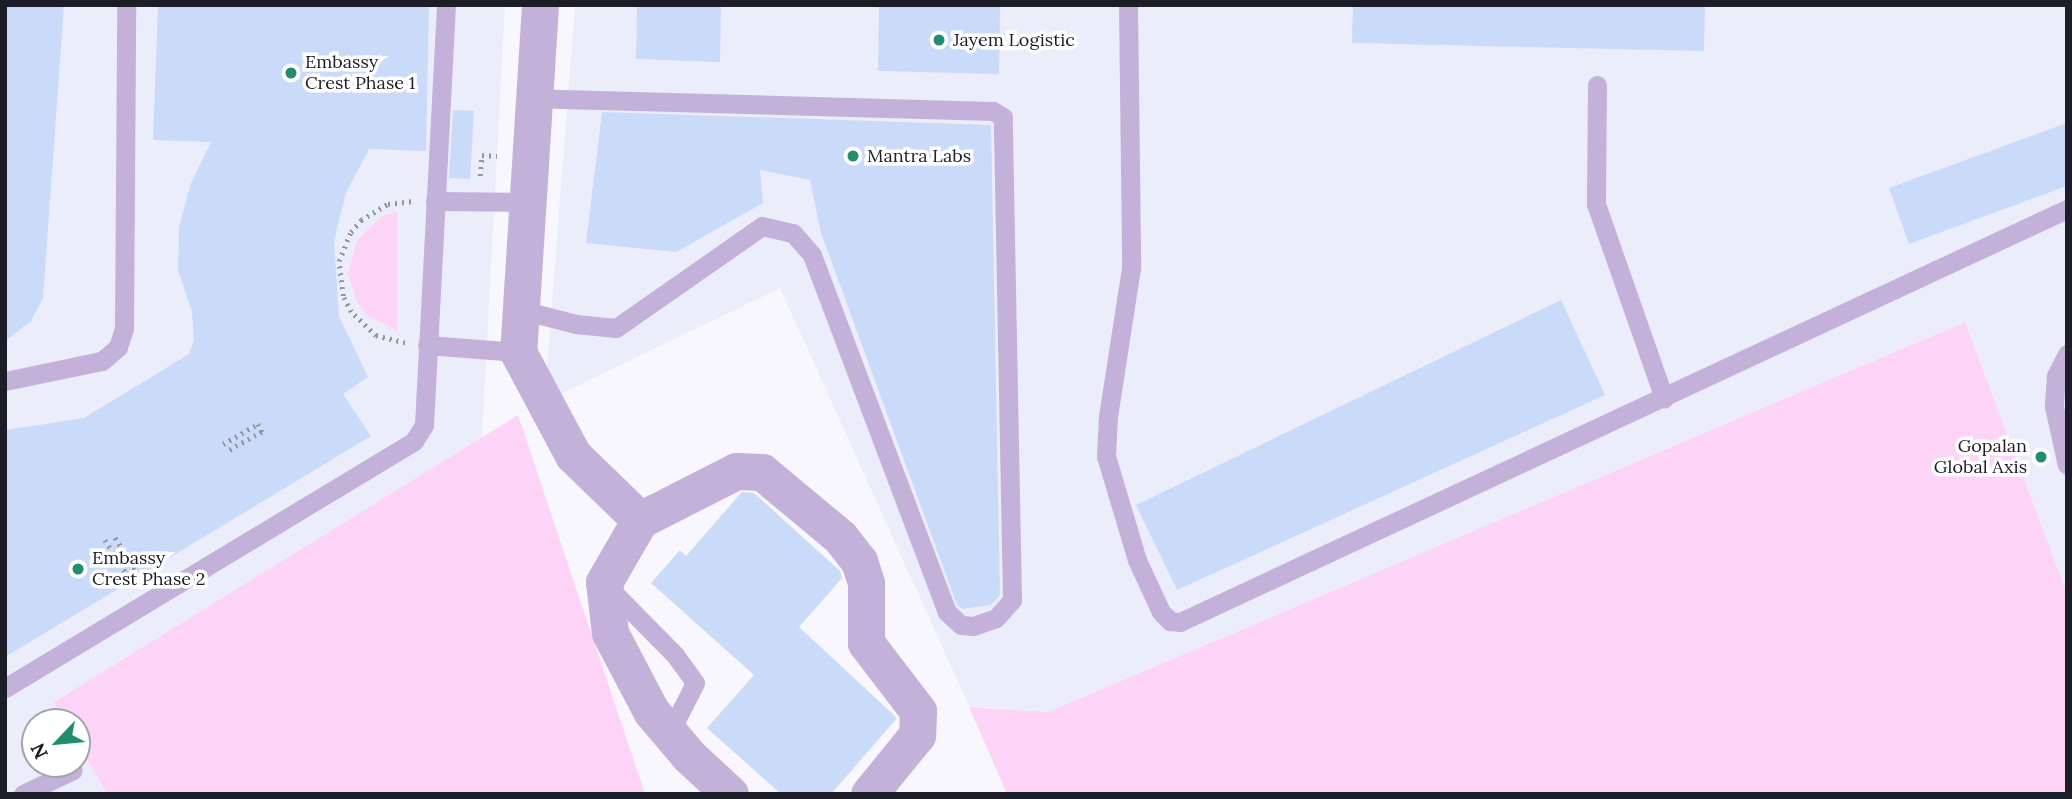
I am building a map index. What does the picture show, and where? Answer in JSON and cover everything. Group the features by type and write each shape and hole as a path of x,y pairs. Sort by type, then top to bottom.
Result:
{"street":[{"path":"540,5 518,352 573,455 640,520"},
{"path":"730,794 651,711 610,633 604,582 640,520 736,471 762,472 840,537 859,561 866,583 866,643 918,710 916,735 869,794"}],"lane":[{"path":"5,381 102,360 118,347 124,329 126,5"},
{"path":"5,688 414,441 424,425 446,5"},
{"path":"1128,5 1131,268 1108,416 1106,456 1137,560 1161,612 1170,621 1181,622 2067,209"},
{"path":"1597,85 1596,204 1664,398"},
{"path":"521,310 576,324 616,328 762,226 793,233 812,255 947,612 961,625 973,626 996,618 1012,600 1003,117 993,111 534,98"},
{"path":"435,201 527,202"},
{"path":"427,345 518,352"},
{"path":"2067,354 2056,376 2054,407 2067,465"},
{"path":"604,582 675,655 695,683 670,732"},
{"path":"23,794 56,778"}],"path":[{"path":"427,345 393,342 362,326 343,296 339,261 351,232 374,210 404,201 435,201"},
{"path":"223,444 258,425 262,432 226,452"},
{"path":"105,540 127,574 135,569 113,535"}],"shaded area":[{"path":"5,5 505,5 482,438 54,702 57,708 21,708 21,778 91,778 91,766 107,794 5,794"},
{"path":"575,5 2067,5 2067,593 1965,322 1048,712 969,706 780,288 550,399 547,367"},
{"path":"397,211 397,331 368,316 358,304 348,273 357,240 381,217"},
{"path":"1965,322 2067,593 2067,794 1007,794 969,707 1048,712"},
{"path":"518,415 645,794 107,794 91,766 91,708 57,708 54,702"}],"building":[{"path":"5,5 64,5 43,298 31,321 5,341"},
{"path":"158,5 429,5 426,151 369,149 346,193 334,241 339,316 368,377 343,394 371,436 5,657 5,430 84,418 189,354 194,340 192,312 178,270 179,227 191,183 211,142 153,140"},
{"path":"637,5 721,5 720,62 636,59"},
{"path":"879,5 1000,5 999,74 878,71"},
{"path":"1353,5 1705,5 1704,51 1352,43"},
{"path":"453,110 474,111 470,179 449,178"},
{"path":"602,112 991,125 1000,595 991,605 962,609 957,605 821,233 810,180 760,170 763,203 676,252 586,243"},
{"path":"2067,123 2067,186 1909,244 1889,188"},
{"path":"1561,300 1605,395 1177,590 1136,505"},
{"path":"742,492 754,493 840,571 842,578 799,627 897,718 831,794 781,794 707,728 754,675 651,583 680,550 686,556"}],"place":[{"name":"Jayem Logistic","path":"939,40"},
{"name":"Embassy Crest Phase 1","path":"291,73"},
{"name":"Mantra Labs","path":"853,156"},
{"name":"Gopalan Global Axis","path":"2041,457"},
{"name":"Embassy Crest Phase 2","path":"78,569"}]}
